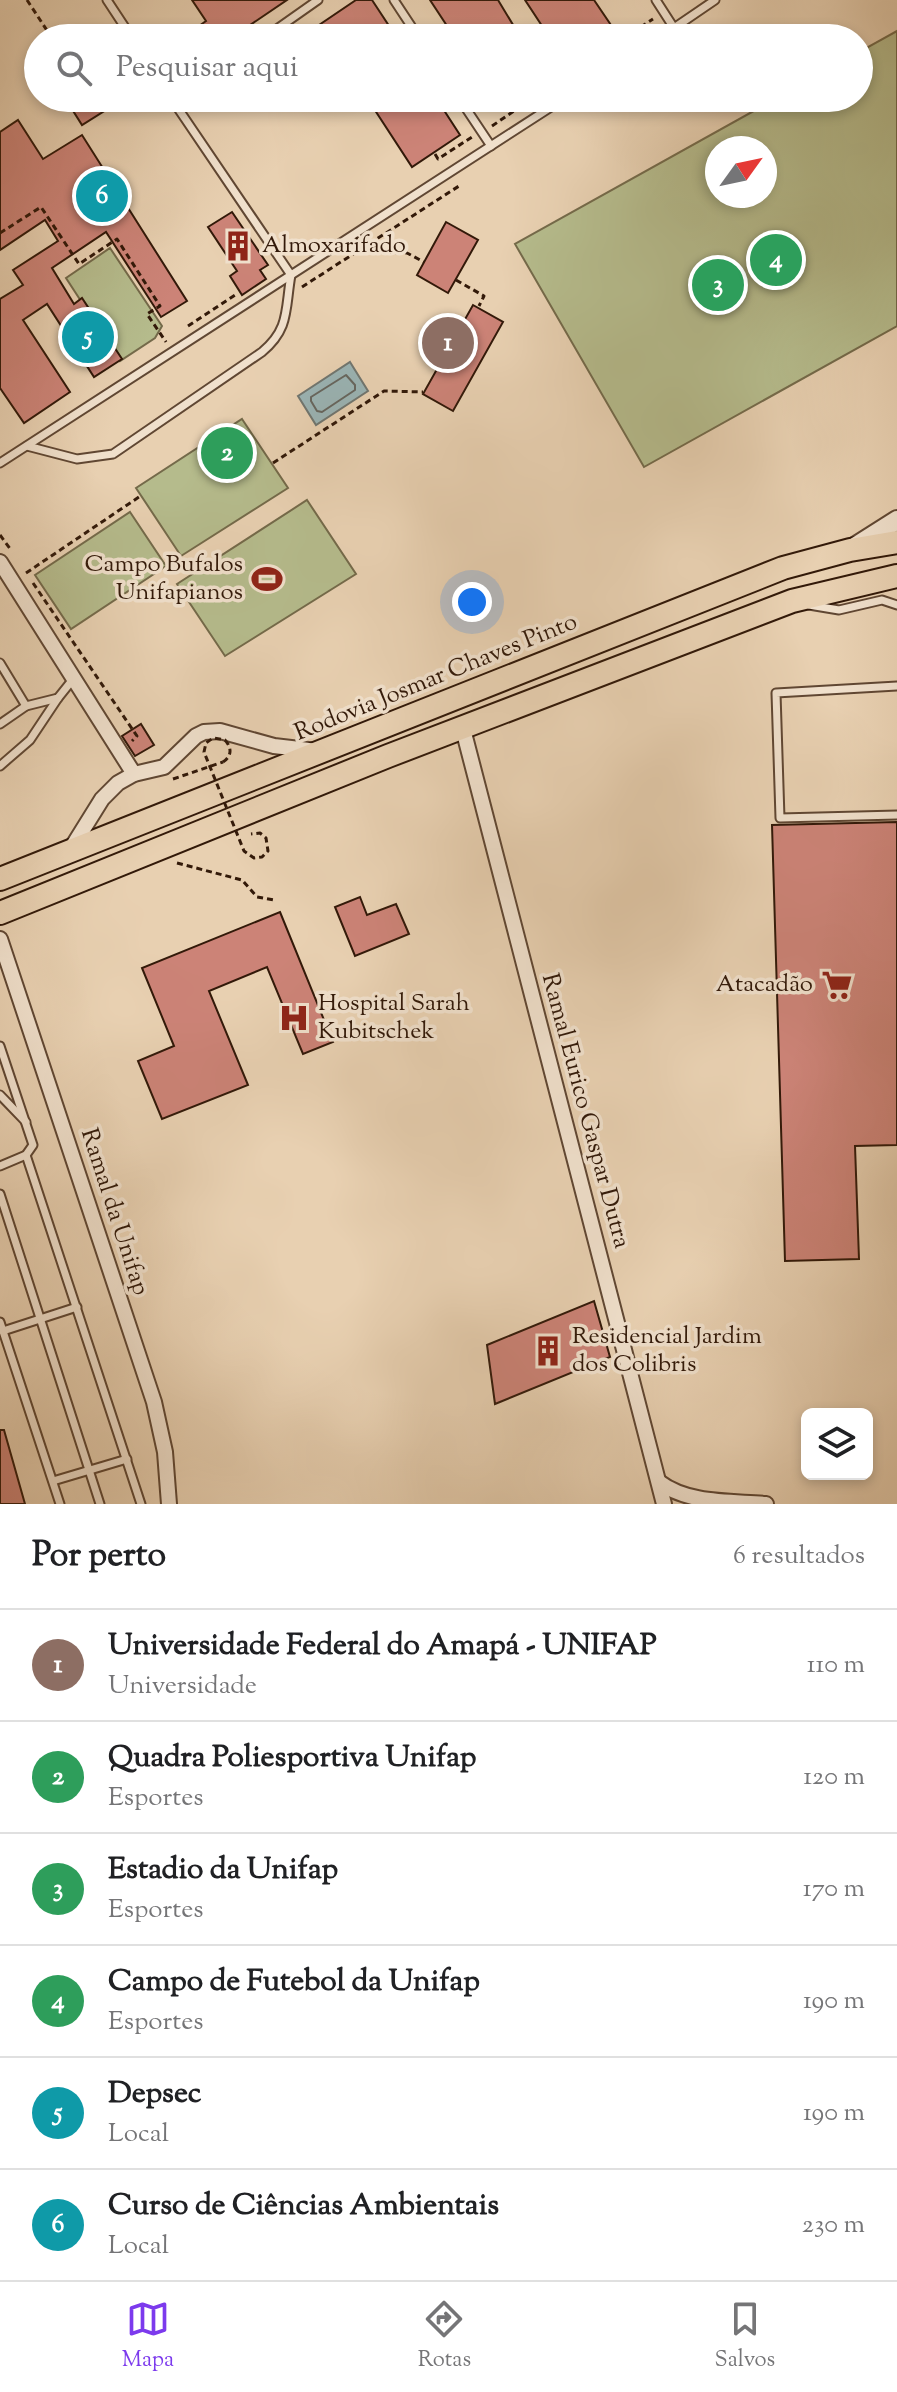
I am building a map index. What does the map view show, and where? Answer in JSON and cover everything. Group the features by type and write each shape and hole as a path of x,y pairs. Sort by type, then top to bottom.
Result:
{"main road":[{"name":"Rodovia Josmar Chaves Pinto","path":"0,879 783,568 850,550 897,542"},
{"path":"0,913 388,756 792,601 897,576"}],"street":[{"path":"850,550 897,520"},
{"path":"1,566 134,774"},
{"name":"Ramal Eurico Gaspar Dutra","path":"463,729 664,1504"},
{"path":"69,852 102,799 118,783 134,774 164,767 204,732 220,731 274,746 321,752"},
{"name":"Ramal da Unifap","path":"0,939 154,1402 165,1452 169,1504"},
{"path":"659,1482 672,1493 686,1498 766,1504"}],"lane":[{"path":"107,0 123,24"},
{"path":"284,24 318,0"},
{"path":"394,0 410,24"},
{"path":"656,0 671,24"},
{"path":"680,24 715,0"},
{"path":"27,446 77,459 113,454 276,340 282,329 291,275 184,112"},
{"path":"468,112 491,146"},
{"path":"0,463 543,112"},
{"path":"792,601 829,610 882,600 897,605"},
{"path":"0,663 26,706"},
{"path":"0,766 30,740 74,678"},
{"path":"897,686 776,693 780,818 897,815"},
{"path":"0,724 26,706 58,698"},
{"path":"0,1046 33,1145 26,1155 0,1166"},
{"path":"0,1095 27,1122"},
{"path":"26,1155 141,1504"},
{"path":"0,1194 100,1504"},
{"path":"3,1331 77,1307"},
{"path":"0,1322 60,1504"},
{"path":"53,1481 127,1459"}],"path":[{"path":"27,0 43,24"},
{"path":"644,24 656,16"},
{"path":"492,126 512,112"},
{"path":"435,154 438,159 472,137"},
{"path":"302,287 459,186"},
{"path":"0,233 41,207 79,264 117,239 160,306 147,314 166,342"},
{"path":"371,243 377,253 407,253 424,262"},
{"path":"456,280 484,296 479,306"},
{"path":"273,463 384,391 423,392"},
{"path":"120,752 137,736 26,573 139,497"},
{"path":"0,535 17,560"},
{"path":"223,762 229,756 230,747 225,740 213,738 206,743 204,752 244,851 254,858 262,857 268,851 268,842 260,833 251,834 238,839"},
{"path":"186,857 172,862 242,880 257,897 274,900"}],"green space":[{"path":"897,31 897,326 644,467 515,244 705,138 705,208 777,208 777,136 709,136 752,112 873,112 873,44"},
{"path":"110,248 162,326 155,338 120,361 66,278"},
{"path":"242,419 288,488 181,556 136,488"},
{"name":"Campo Bufalos Unifapianos","path":"307,500 356,574 225,656 177,584"},
{"path":"130,512 166,566 71,629 35,575"}],"water":[{"path":"350,362 368,391 316,425 298,396"}],"building":[{"path":"192,0 287,0 252,24 202,24 206,21"},
{"path":"356,0 372,0 388,24 320,24"},
{"path":"430,0 498,0 513,24 446,24"},
{"path":"525,0 594,0 610,24 541,24"},
{"path":"74,112 103,112 82,125"},
{"path":"376,112 445,112 460,135 412,167"},
{"path":"18,120 43,159 82,135 187,301 161,317 106,232 52,268 74,304 82,298 122,359 94,377 47,304 23,320 70,392 24,423 0,388 0,299 23,285 13,270 58,241 45,220 0,250 0,132"},
{"name":"Almoxarifado","path":"232,212 268,265 260,270 266,279 242,295 230,276 237,271 208,227"},
{"path":"446,222 478,240 448,293 417,275"},
{"path":"473,305 503,322 453,411 423,394"},
{"path":"141,724 154,745 135,756 122,736"},
{"name":"Atacadão","path":"897,822 897,1145 855,1146 859,1259 785,1261 772,825"},
{"path":"360,897 367,915 396,904 409,934 355,956 335,907"},
{"path":"280,912 333,1042 303,1054 267,967 209,991 248,1085 162,1119 138,1061 174,1046 142,968"},
{"name":"Residencial Jardim dos Colibris","path":"594,1301 610,1357 495,1404 487,1345"},
{"path":"0,1430 4,1430 25,1504 0,1504"}],"place":[{"name":"Curso de Ciências Ambientais","path":"102,196"},
{"name":"Almoxarifado","path":"238,246"},
{"name":"Campo de Futebol da Unifap","path":"776,260"},
{"name":"Estadio da Unifap","path":"718,285"},
{"name":"Depsec","path":"88,337"},
{"name":"Universidade Federal do Amapá - UNIFAP","path":"448,343"},
{"name":"Quadra Poliesportiva Unifap","path":"227,453"},
{"name":"Campo Bufalos Unifapianos","path":"267,579"},
{"name":"Atacadão","path":"837,985"},
{"name":"Hospital Sarah Kubitschek","path":"294,1018"},
{"name":"Residencial Jardim dos Colibris","path":"548,1351"}]}
